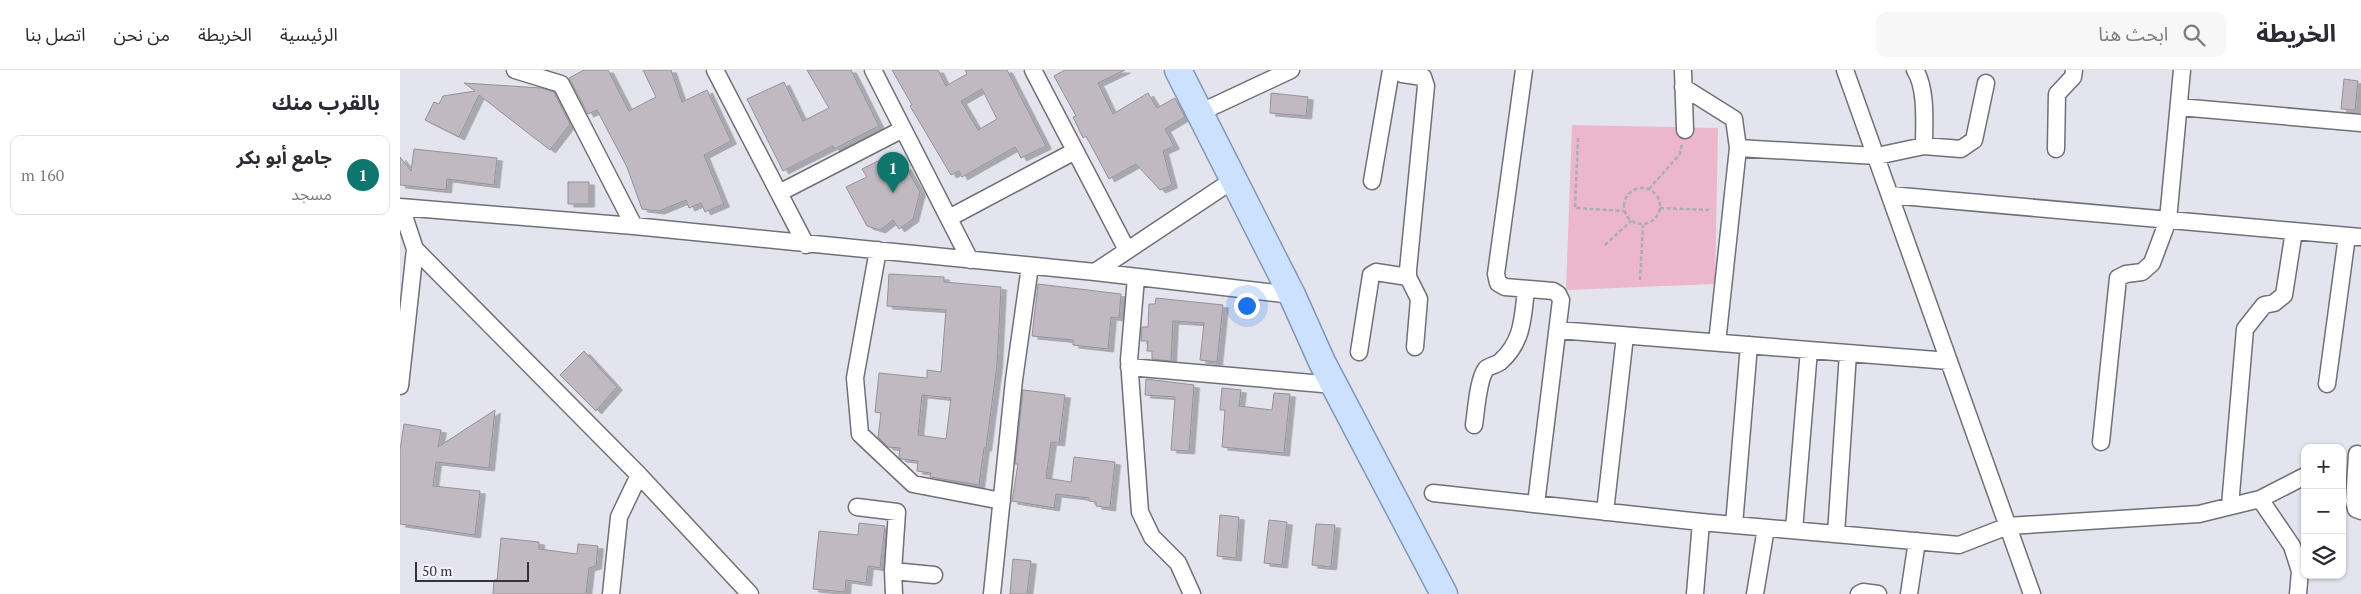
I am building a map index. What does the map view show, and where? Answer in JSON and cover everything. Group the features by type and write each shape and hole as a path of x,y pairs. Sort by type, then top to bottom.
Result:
{"main road":[{"path":"1178,70 1232,180 1292,295 1334,385 1444,594"}],"street":[{"path":"515,70 561,84 634,226"},
{"path":"716,70 806,245"},
{"path":"873,70 970,260"},
{"path":"1034,70 1127,250"},
{"path":"1199,113 1291,70"},
{"path":"1372,181 1391,70"},
{"path":"1397,70 1402,74 1423,77 1426,86 1408,276 1419,299 1415,347"},
{"path":"1524,70 1496,274 1498,283 1505,287 1552,291 1558,294 1561,300 1536,504"},
{"path":"1683,70 1685,130"},
{"path":"1845,70 2032,594"},
{"path":"1915,70 1918,76 1924,111 1924,146"},
{"path":"2056,149 2057,94 2073,77 2074,70"},
{"path":"2101,442 2118,278 2126,274 2142,272 2152,263 2168,220 2182,70"},
{"path":"1738,148 1877,156 1924,146 1961,149 1974,140 1986,83"},
{"path":"1683,87 1734,119 1738,148 1717,343"},
{"path":"2179,107 2361,123"},
{"path":"779,193 904,129"},
{"path":"949,218 1075,151"},
{"path":"1095,272 1232,180"},
{"path":"1890,195 2354,236 2327,384"},
{"path":"750,594 638,475 416,249 400,208 634,226 806,245 878,250 1095,272 1292,295"},
{"path":"2230,506 2245,329 2264,305 2274,303 2284,295 2294,231"},
{"path":"400,386 416,249"},
{"path":"878,250 854,378 860,434 913,484 1002,501"},
{"path":"992,594 1014,380 1030,266"},
{"path":"1359,352 1371,275 1376,272 1408,276"},
{"path":"1136,278 1129,367 1140,512 1152,537 1178,563 1192,594"},
{"path":"1474,425 1482,378 1486,369 1499,363 1514,347 1518,338 1522,326 1526,289"},
{"path":"1558,330 1949,361"},
{"path":"1606,512 1626,336"},
{"path":"1734,525 1749,345"},
{"path":"1794,530 1808,350"},
{"path":"1836,534 1848,353"},
{"path":"1129,367 1334,385"},
{"path":"2353,456 2354,501 2356,509 2361,511"},
{"path":"611,594 619,517 638,475"},
{"path":"1433,493 1701,522 1959,545 2008,526 2199,514 2260,499 2301,478"},
{"path":"2260,499 2292,546 2300,571 2298,594"},
{"path":"857,507 898,512 893,571 894,594"},
{"path":"1695,594 1701,522"},
{"path":"1755,594 1766,528"},
{"path":"1909,594 1917,541"},
{"path":"893,571 934,575"},
{"path":"1859,594 1863,592 1878,594"}],"path":[{"path":"1649,189 1680,154 1685,130"},
{"path":"1578,138 1575,208 1624,211"},
{"path":"1637,188 1649,189 1658,197 1660,208 1654,220 1643,225 1631,221 1624,211 1624,199 1632,190 1637,188"},
{"path":"1660,208 1709,210"},
{"path":"1605,245 1631,221"},
{"path":"1640,280 1643,225"}],"shaded area":[{"path":"1572,125 1718,128 1715,284 1566,290"}],"building":[{"path":"584,70 608,70 629,111 656,97 643,70 671,70 682,102 707,90 731,141 704,155 724,204 705,212 701,203 689,208 686,200 659,211 642,209 627,167 597,110 588,114 569,78"},
{"path":"807,70 851,70 879,126 834,149 833,146 783,171 747,99 784,82 803,121 829,108"},
{"path":"892,70 938,70 946,86 967,74 965,70 1007,70 1046,146 1021,158 1015,147 962,177 959,171 951,175 910,106 912,105","holes":["982,89 997,119 978,130 961,101"]},
{"path":"1065,70 1125,70 1098,83 1113,114 1148,93 1157,108 1175,98 1185,117 1165,129 1174,146 1163,151 1172,185 1160,190 1136,164 1109,179 1086,136 1083,138 1073,117 1076,116 1054,76"},
{"path":"2344,79 2358,81 2355,110 2341,109"},
{"path":"464,83 541,88 554,92 570,124 550,150 479,95 459,137 425,120 434,102 439,104 443,96 475,91"},
{"path":"1271,93 1308,97 1306,116 1270,113"},
{"path":"414,149 497,158 494,185 447,179 446,190 400,185 400,157 411,171"},
{"path":"878,161 906,167 920,192 913,219 899,229 893,220 880,230 867,226 846,187 867,177 862,169"},
{"path":"568,182 589,182 589,204 568,204"},
{"path":"889,274 944,277 944,282 1001,287 997,365 979,485 930,477 931,473 917,471 918,461 901,459 899,457 900,448 888,447 878,437 881,413 875,412 879,373 927,378 927,370 941,372 946,310 887,306","holes":["922,395 951,398 946,439 918,435"]},
{"path":"1038,284 1121,294 1119,318 1111,317 1108,349 1073,345 1073,340 1032,336"},
{"path":"1156,298 1223,305 1217,362 1200,360 1204,323 1173,321 1171,361 1152,359 1152,351 1147,351 1148,341 1141,341 1142,327 1148,327 1149,304 1155,304"},
{"path":"584,351 617,387 596,411 560,375"},
{"path":"1146,379 1194,385 1189,451 1171,450 1175,397 1145,395"},
{"path":"1222,388 1241,390 1239,406 1272,410 1274,393 1290,394 1284,453 1222,447 1225,410 1220,410"},
{"path":"1023,390 1065,395 1059,443 1051,442 1046,478 1071,482 1074,457 1115,462 1110,508 1096,506 1096,502 1089,501 1089,498 1056,494 1054,508 1012,501 1018,464 1015,464"},
{"path":"495,410 489,468 436,462 433,486 480,491 475,535 400,524 400,450 404,424 441,430 438,447"},
{"path":"1220,515 1239,517 1236,558 1217,556"},
{"path":"1269,520 1287,522 1282,565 1264,563"},
{"path":"859,523 885,526 880,568 868,566 866,583 846,580 845,592 813,589 819,531 858,535"},
{"path":"1316,524 1335,525 1331,567 1312,565"},
{"path":"501,538 539,542 539,549 577,554 578,544 598,546 596,566 589,568 586,594 493,594 494,580 497,580"},
{"path":"1013,559 1031,561 1027,594 1010,594"}],"place":[{"name":"جامع أبو بكر","path":"893,193"}]}
